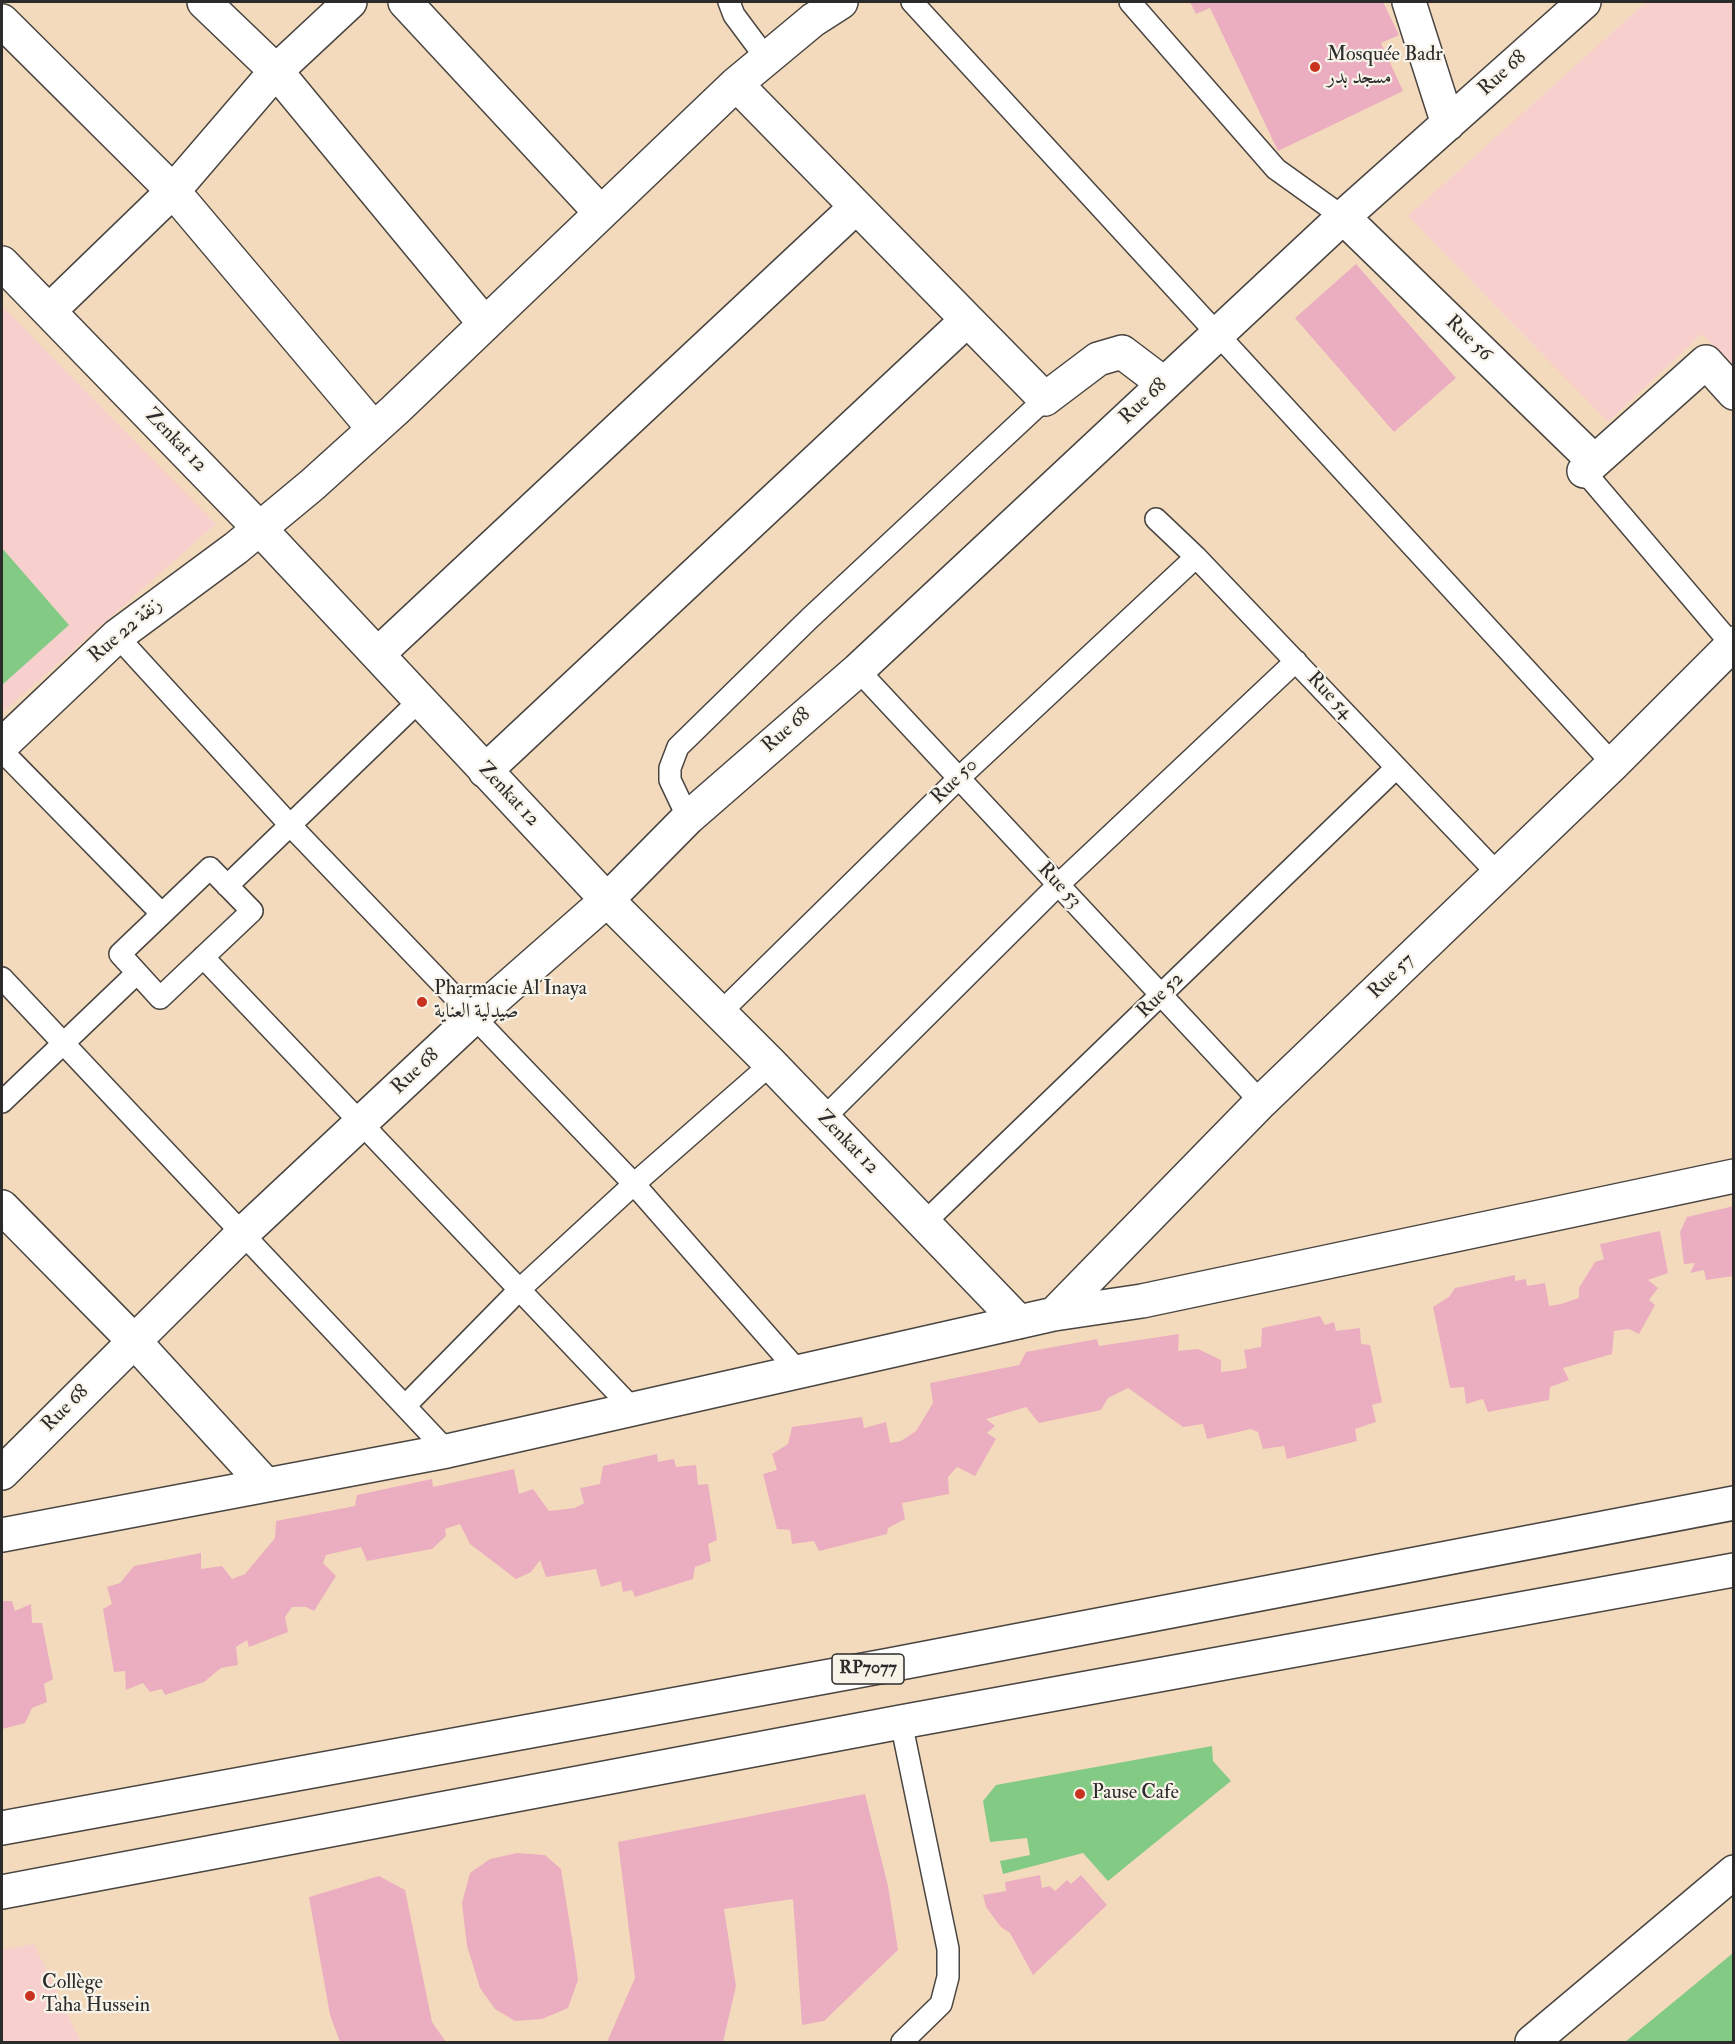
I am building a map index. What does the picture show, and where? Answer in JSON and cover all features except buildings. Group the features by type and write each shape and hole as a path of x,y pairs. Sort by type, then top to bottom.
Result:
{"street":[{"path":"204,2 276,70 485,324"},
{"path":"49,311 173,191 276,70 350,2"},
{"path":"405,2 601,213"},
{"name":"Rue 22 زنقة","path":"2,745 117,636 260,529 374,429 736,84 766,58 841,2"},
{"path":"1409,2 1448,124"},
{"name":"Rue 68","path":"2,1473 242,1234 475,1016 607,900 687,818 858,670 1343,217 1584,2"},
{"path":"2,21 173,191 374,429"},
{"path":"736,84 1045,399 1098,359 1122,352 1163,383"},
{"path":"378,654 856,207"},
{"name":"Rue 56","path":"1343,217 1589,466"},
{"name":"Zenkat 12","path":"2,263 260,529 607,900 771,1064 1019,1322"},
{"path":"485,771 967,320"},
{"path":"1589,466 1706,362 1734,393"},
{"name":"Rue 57","path":"1054,1314 1261,1102 1499,875 1733,644"},
{"path":"2,1535 447,1450 1054,1314 1142,1301 1734,1176"},
{"path":"2,1207 134,1341 264,1484"},
{"name":"RP7077","path":"2,1828 890,1665 1734,1503"},
{"path":"2,1892 901,1722 1734,1570"},
{"path":"1533,2043 1734,1872"}],"lane":[{"path":"729,2 734,15 766,58"},
{"path":"912,2 1613,764"},
{"path":"1130,2 1276,169 1343,217"},
{"path":"687,818 670,780 670,768 678,747 794,633 1045,399"},
{"name":"Rue 56","path":"1589,466 1733,644"},
{"name":"Rue 54","path":"1156,519 1196,557 1499,875"},
{"name":"Rue 50","path":"720,1012 959,778 1196,557"},
{"path":"117,636 289,824 634,1184 797,1370"},
{"path":"823,1119 1058,885 1296,661"},
{"name":"Rue 53","path":"858,670 1261,1102"},
{"path":"227,886 421,699"},
{"path":"2,750 162,914"},
{"name":"Rue 52","path":"924,1223 1396,768"},
{"path":"210,868 227,886 252,911 160,998 120,954 210,868"},
{"path":"203,957 360,1125 632,1408"},
{"path":"2,1102 137,973"},
{"path":"2,978 447,1450"},
{"path":"406,1405 519,1290 634,1184 771,1064"},
{"path":"901,1722 948,1949 948,1977 941,2004 902,2043"}],"shaded area":[{"path":"1646,2 1733,2 1733,367 1702,334 1608,422 1408,216"},
{"path":"2,306 216,524 2,713"},
{"name":"Collège Taha Hussein","path":"34,1944 81,2042 2,2042 2,1950"}],"green space":[{"path":"2,548 69,625 2,685"},
{"path":"1212,1746 1213,1761 1231,1781 1108,1881 1083,1853 1003,1874 1000,1861 1030,1855 1027,1838 990,1842 983,1801 996,1785"},
{"path":"1733,1953 1733,2042 1625,2042"}],"place":[{"name":"Mosquée Badr مسجد بدر","path":"1315,67"},
{"name":"Pharmacie Al Inaya صيدلية العناية","path":"422,1002"},
{"name":"Pause Cafe","path":"1080,1794"},
{"name":"Collège Taha Hussein","path":"30,1996"}]}
